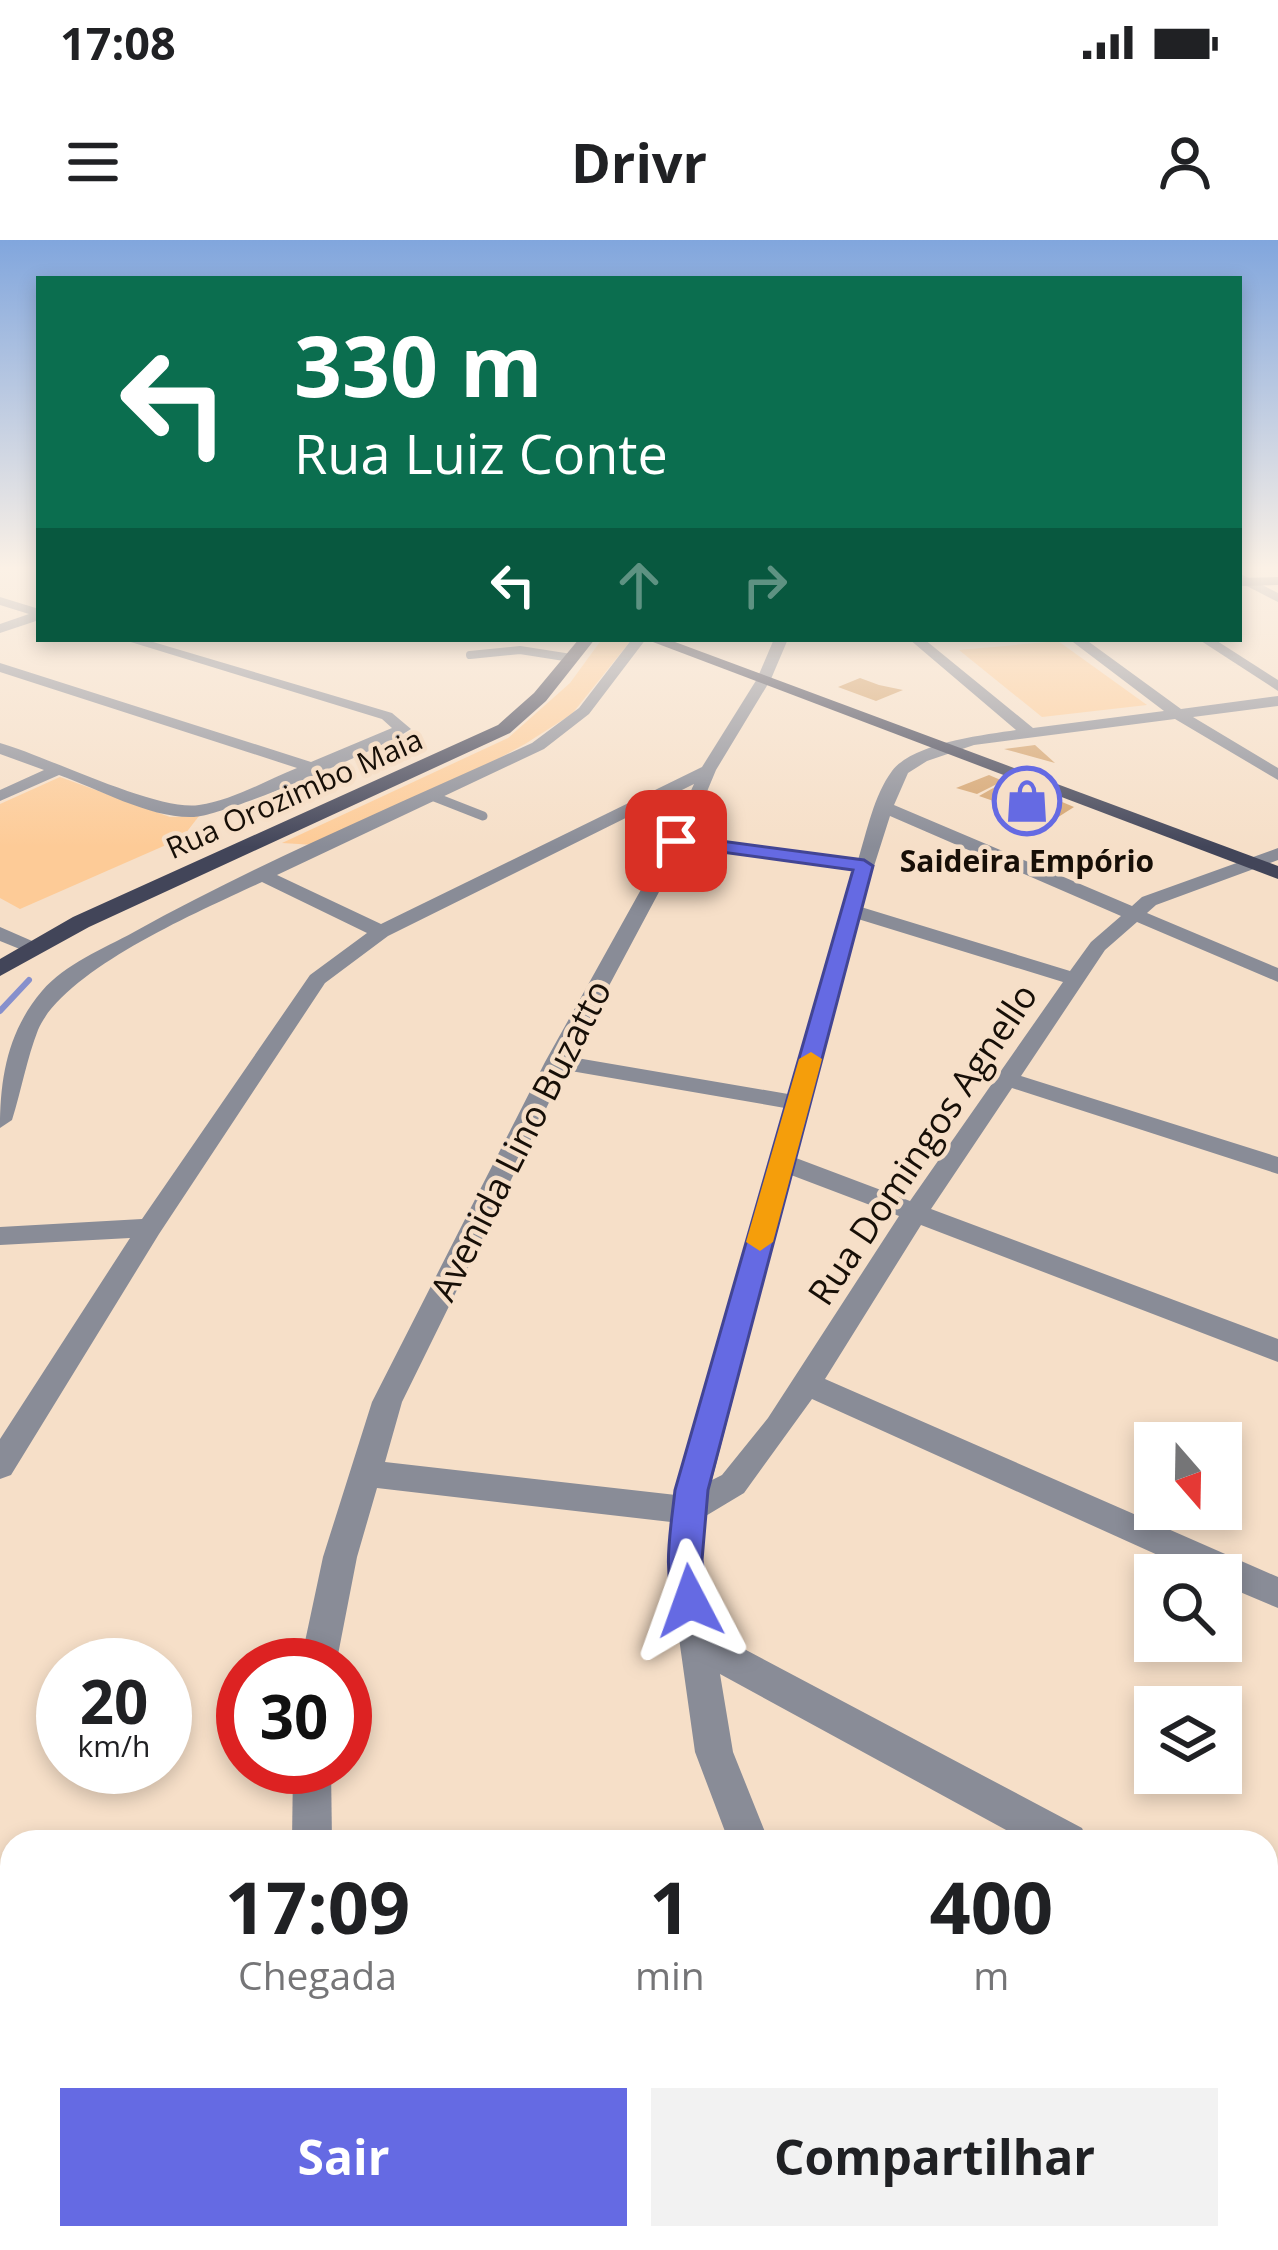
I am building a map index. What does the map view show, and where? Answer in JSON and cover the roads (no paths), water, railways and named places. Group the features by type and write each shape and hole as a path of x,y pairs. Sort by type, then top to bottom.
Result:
{"main road":[{"name":"Rua Orozimbo Maia","path":"0,969 32,948 481,742 528,710 570,660"},
{"path":"720,660 765,675"},
{"path":"727,660 1270,862"}],"street":[{"path":"0,748 179,811 219,807 404,729 387,716 198,660"},
{"path":"0,1120 28,1027 51,994 73,974 193,907 556,735 584,711 623,660"},
{"name":"Avenida Lino Buzatto","path":"324,1638 363,1473 387,1402 557,1063 772,660"},
{"path":"941,660 1029,733"},
{"path":"1104,660 1176,713 1278,775"},
{"path":"1236,660 1278,687"},
{"path":"0,667 313,768"},
{"path":"744,1830 714,1752 685,1560 688,1510 850,910 902,770 955,746 1278,701"},
{"path":"0,796 59,769"},
{"path":"0,1466 305,993 351,950 381,932 659,793 704,780"},
{"path":"885,807 1278,976"},
{"path":"676,841 864,866"},
{"name":"Rua Domingos Agnello","path":"688,1510 733,1484 748,1469 1006,1078 1075,979 1128,915 1160,896 1270,862"},
{"path":"265,876 381,932"},
{"path":"850,910 1075,979"},
{"path":"0,933 32,948"},
{"path":"557,1063 800,1103"},
{"path":"1006,1078 1278,1166"},
{"path":"782,1162 1278,1351"},
{"path":"0,1236 150,1228"},
{"path":"807,1384 1278,1593"},
{"path":"363,1473 688,1510"},
{"path":"696,1642 1046,1830"},
{"path":"312,1794 312,1830"}],"lane":[{"path":"432,796 483,816"}],"waterway":[{"path":"0,1011 29,980"}],"place":[{"name":"Saideira Empório","path":"1027,801"}]}
